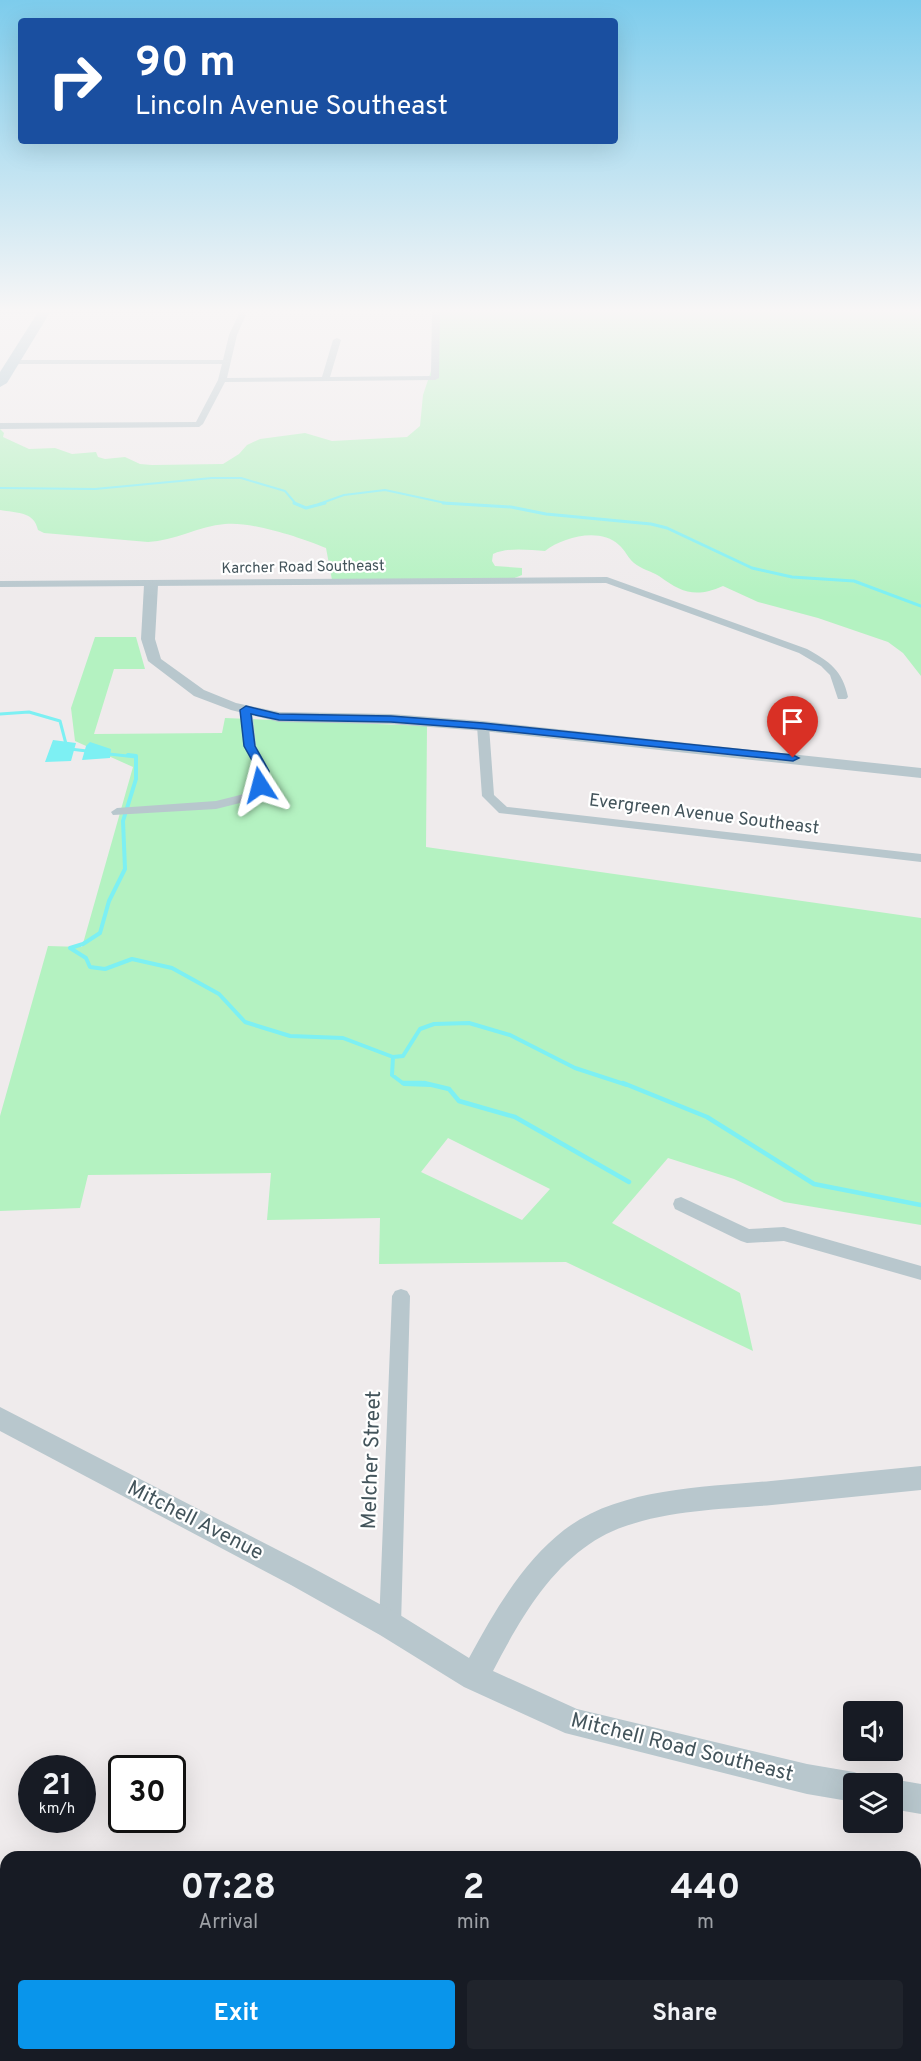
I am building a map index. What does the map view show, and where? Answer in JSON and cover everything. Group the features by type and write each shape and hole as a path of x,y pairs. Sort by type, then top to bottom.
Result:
{"street":[{"path":"0,426 200,424 209,405"},
{"name":"Karcher Road Southeast","path":"0,584 151,585 607,580 803,651 831,667 841,681 842,697"},
{"path":"151,585 148,639 155,661 199,693 246,710 279,717 391,719 483,726 921,773"},
{"path":"117,812 216,805 248,797 260,785 263,771 250,746 246,710"},
{"name":"Evergreen Avenue Southeast","path":"483,726 488,796 502,810 921,858"},
{"path":"681,1204 747,1236 784,1234 921,1274"},
{"name":"Melcher Street","path":"390,1625 402,1296"},
{"name":"Mitchell Avenue","path":"0,1418 106,1476 169,1505 390,1625"},
{"path":"474,1677 506,1618 550,1560 575,1538 606,1520 643,1509 685,1502 921,1478"},
{"name":"Mitchell Road Southeast","path":"390,1625 474,1677 575,1723 807,1779 843,1785"},
{"path":"903,1796 921,1799"}],"green space":[{"path":"422,405 921,405 921,676 903,653 888,642 818,618 758,602 723,586 697,593 682,590 637,565 619,545 602,536 571,538 545,551 512,550 493,554 492,561 495,566 522,568 522,575 512,579 332,580 326,548 290,535 248,525 215,525 148,542 44,533 38,530 33,519 28,516 0,510 0,429 4,433 3,437 29,449 55,448 72,454 96,452 98,457 105,459 125,457 140,464 152,465 223,464 239,454 247,445 260,439 305,433 332,441 407,437 420,426"},
{"path":"95,637 136,637 145,669 114,669 94,734 222,733 225,718 427,726 426,847 921,918 921,1225 784,1202 734,1179 668,1158 612,1223 740,1293 753,1351 566,1262 379,1264 380,1218 267,1220 271,1173 88,1175 80,1208 0,1211 0,1116 48,946 82,947 133,767 75,741 71,708","holes":["448,1138 550,1189 522,1220 421,1172"]}],"water":[{"path":"53,740 76,743 71,761 45,762"},
{"path":"90,742 111,749 110,758 82,760 86,746"}],"waterway":[{"path":"0,488 95,489 212,478 241,478 285,491 296,504"},
{"path":"319,504 344,495 385,490 446,503"},
{"path":"296,504 306,508 325,503"},
{"path":"446,503 511,507 546,514 651,524 667,528 752,568 792,577 854,581 921,606"},
{"path":"0,714 29,712 60,721 66,744"},
{"path":"70,749 87,751"},
{"path":"109,754 136,757"},
{"path":"128,755 136,757"},
{"path":"136,757 136,779 123,821 125,869 109,901 100,933 83,944 70,948 86,958 90,967 105,969 132,959 172,968 219,994 245,1022 290,1036 343,1038 393,1057"},
{"path":"393,1057 403,1056 420,1029 434,1024 469,1023 510,1035 575,1068 627,1085"},
{"path":"393,1057 392,1075 404,1084 431,1085"},
{"path":"403,1083 422,1083"},
{"path":"424,1083 449,1089 459,1101 515,1117 629,1182"},
{"path":"623,1083 707,1117 814,1184 921,1205"}],"route":[{"path":"260,785 263,771 250,746 246,710 279,717 391,719 483,726 793,758"}]}
